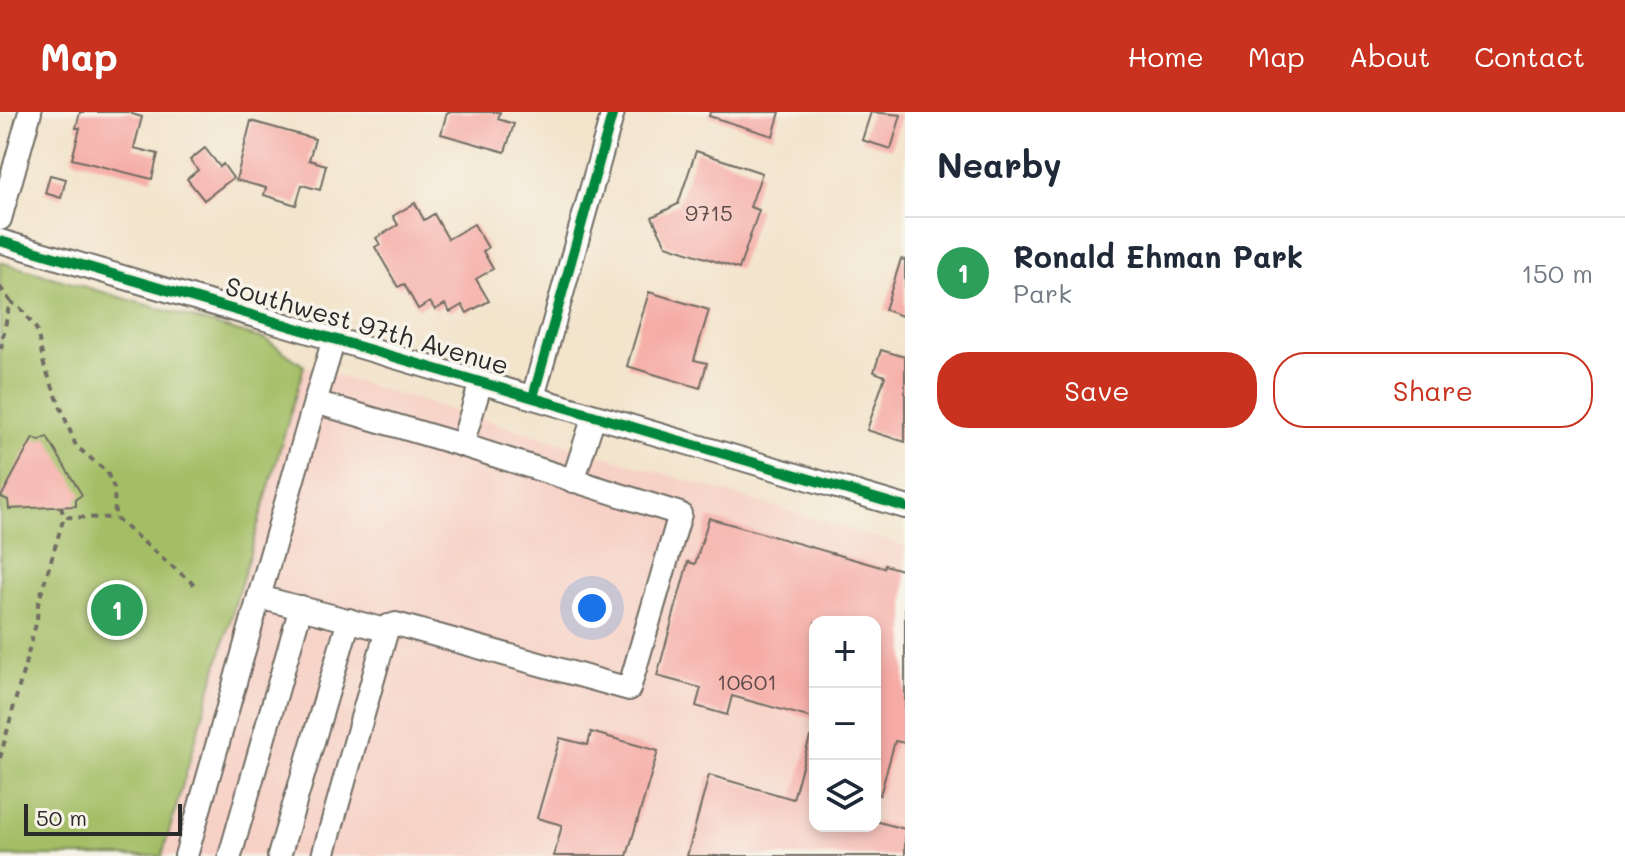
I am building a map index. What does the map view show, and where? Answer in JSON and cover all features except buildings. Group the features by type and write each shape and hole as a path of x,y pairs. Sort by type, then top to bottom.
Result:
{"street":[{"path":"0,219 30,112"},
{"path":"533,397 613,112"},
{"name":"Southwest 97th Avenue","path":"0,241 905,507"},
{"path":"186,856 334,339"},
{"path":"462,445 481,382"},
{"path":"259,597 381,629 396,624 629,689 680,514 315,402"},
{"path":"573,481 594,416"},
{"path":"230,856 301,607"},
{"path":"279,856 349,620"},
{"path":"323,856 388,626"}],"path":[{"path":"0,287 37,330 44,365 76,446 107,472 114,488 115,518"},
{"path":"0,353 10,301"},
{"path":"0,758 37,620 38,604 64,517 61,507"},
{"path":"64,517 115,518 198,588"}],"shaded area":[{"path":"304,366 905,546 905,856 162,856"}],"green space":[{"path":"0,262 267,340 304,366 162,856 0,856"}],"cycle path":[{"path":"533,397 613,112"},
{"path":"0,241 905,507"}],"place":[{"name":"Ronald Ehman Park","path":"117,610"}]}
